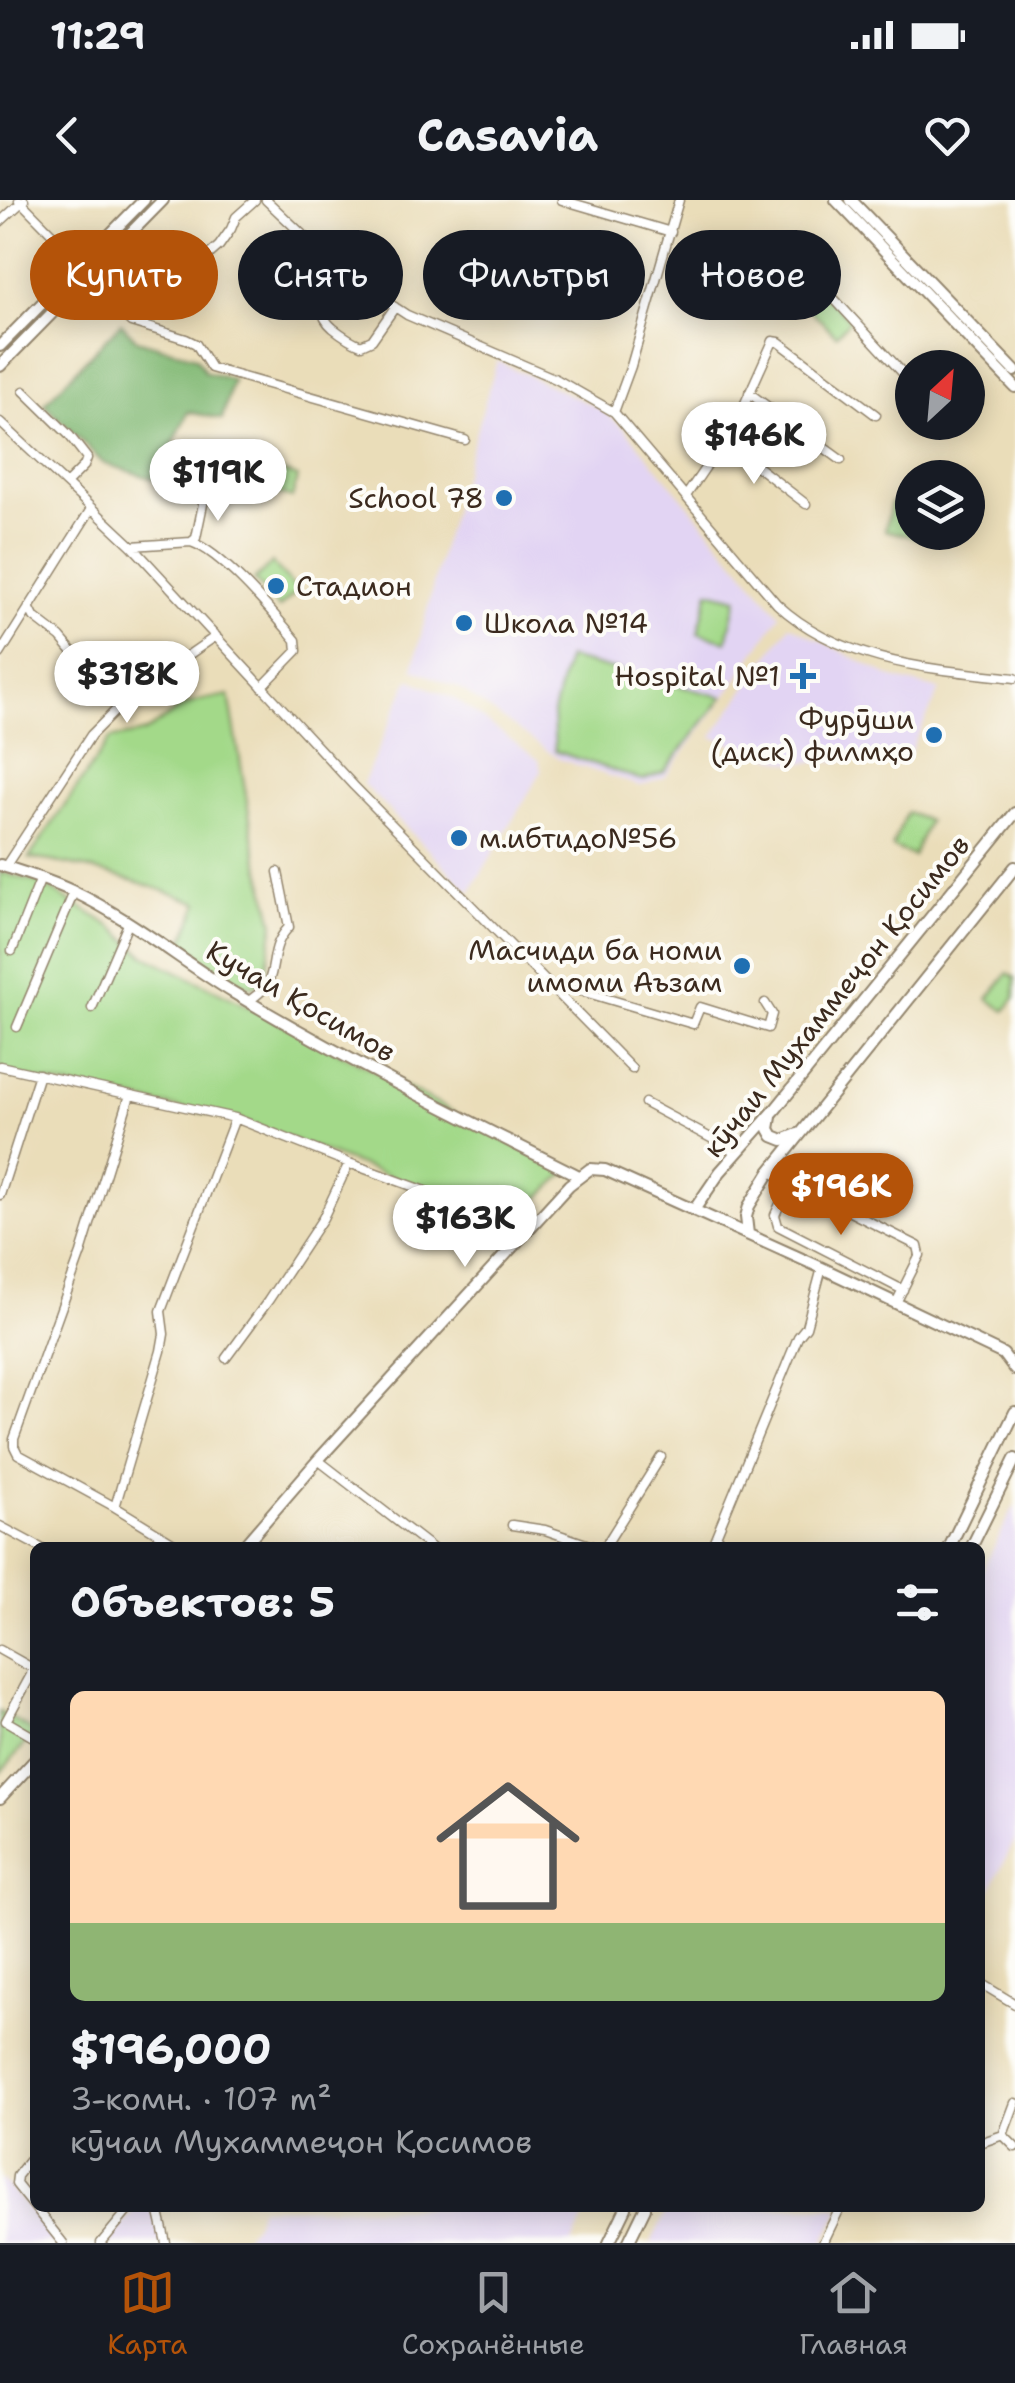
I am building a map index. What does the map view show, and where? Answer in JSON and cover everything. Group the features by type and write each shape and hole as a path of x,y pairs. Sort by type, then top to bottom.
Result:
{"street":[{"path":"114,230 144,200"},
{"path":"134,230 163,200"},
{"path":"218,247 236,216 254,200"},
{"path":"266,200 298,230"},
{"path":"562,200 665,230"},
{"path":"672,230 680,200"},
{"path":"836,200 1015,387"},
{"path":"851,200 1015,372"},
{"path":"0,222 22,201 49,230"},
{"path":"614,412 665,252"},
{"path":"841,306 895,365"},
{"path":"403,312 556,378 614,412 777,604 803,624 843,645 896,663 1015,678"},
{"path":"0,346 30,316"},
{"path":"0,366 45,320"},
{"path":"128,320 186,338 196,344 211,368 464,440"},
{"path":"324,320 361,345 372,340 386,320"},
{"path":"686,496 738,420 771,344 776,341 876,415"},
{"path":"24,392 87,458 67,483"},
{"path":"749,393 841,460"},
{"path":"0,422 132,546 354,786 632,1069"},
{"path":"724,441 806,504"},
{"path":"178,446 206,471 208,480 196,538 191,542"},
{"path":"0,654 91,509"},
{"path":"132,546 191,542 204,546 296,640 297,651 262,687"},
{"path":"30,607 34,617 60,636 83,664 132,694"},
{"path":"2,866 91,734 132,694 216,636"},
{"name":"кӯчаи Мухаммеҷон Қосимов","path":"694,1210 720,1172 1015,813"},
{"name":"Кучаи Қосимов","path":"2,866 74,892 249,1002 444,1108 580,1176"},
{"name":"кӯчаи Мухаммеҷон Қосимов","path":"748,1234 749,1206 770,1172 1015,867"},
{"path":"249,1002 268,984 274,952 289,927 278,872"},
{"path":"12,951 41,878"},
{"path":"17,1027 74,892"},
{"path":"92,1008 128,924"},
{"path":"553,987 580,990 693,1024 700,1007 768,1028 772,1014 765,1003"},
{"path":"0,1066 235,1118 530,1229"},
{"path":"0,1195 39,1074"},
{"path":"130,1095 81,1253 14,1439 18,1454 172,1542"},
{"path":"645,1103 738,1152"},
{"path":"774,1111 769,1130 774,1136 783,1140 800,1134"},
{"path":"116,1507 161,1351 161,1310 235,1118"},
{"path":"226,1358 323,1218 348,1162"},
{"path":"247,1542 569,1185 590,1169 605,1170 748,1234 1012,1361"},
{"path":"770,1172 918,1246 920,1255 896,1303"},
{"path":"790,1182 775,1215 778,1226 903,1290"},
{"path":"713,1542 806,1326 822,1268"},
{"path":"952,1542 1015,1411"},
{"path":"605,1542 661,1458"},
{"path":"974,1542 1015,1458"},
{"path":"318,1460 424,1542"},
{"path":"512,1524 582,1542"},
{"path":"0,1526 30,1542"},
{"path":"0,1650 30,1667"},
{"path":"30,1677 6,1721 30,1735"},
{"path":"0,1798 30,1765"},
{"path":"985,1985 1015,2004"},
{"path":"985,2142 1002,2135 1015,2103"},
{"path":"1002,2135 1015,2147"},
{"path":"30,2159 16,2184 30,2202"},
{"path":"38,2212 63,2243"},
{"path":"102,2243 127,2212"},
{"path":"159,2212 166,2243"},
{"path":"609,2243 624,2212"},
{"path":"628,2243 643,2212"},
{"path":"823,2243 838,2212"}],"shaded area":[{"path":"497,361 600,409 625,429 780,615 665,777 640,786 559,759 459,688 413,669 443,544"},
{"path":"790,625 893,678 940,690 907,758 789,763 712,737"},
{"name":"м.ибтидо№56","path":"409,679 455,699 539,760 541,772 470,892 363,784"},
{"path":"1015,1505 1015,1840 985,1900 985,1565"},
{"path":"0,2178 60,2243 0,2243"},
{"path":"133,2212 154,2212 162,2243 108,2243"},
{"path":"258,2212 587,2212 572,2243 239,2243 256,2222"},
{"path":"666,2212 839,2212 823,2243 651,2243"}],"green space":[{"path":"841,311 850,320 836,335 820,320 841,320"},
{"path":"121,323 137,340 196,357 205,372 233,380 222,419 188,412 171,449 202,474 194,492 103,463 44,404"},
{"name":"Стадион","path":"262,466 298,477 292,498 256,487"},
{"path":"891,503 895,504 895,532 885,530"},
{"name":"Стадион","path":"272,563 298,591 279,608 254,580"},
{"path":"709,591 737,598 727,641 698,633"},
{"path":"567,658 723,697 664,772 642,780 555,751 553,713"},
{"path":"229,695 255,848 274,923 265,978 253,987 222,978 181,946 199,903 115,876 29,858 110,739 142,733 189,704"},
{"path":"907,812 928,821 913,856 892,847"},
{"path":"0,872 40,883 114,928 144,955 567,1172 524,1212 504,1219 239,1120 0,1073"},
{"path":"1008,973 1015,978 1015,998 1005,1011 988,999"},
{"path":"0,1712 30,1729 30,1738 0,1773"}],"place":[{"name":"School 78","path":"504,498"},
{"name":"Стадион","path":"276,586"},
{"name":"Школа №14","path":"464,623"},
{"name":"Hospital №1","path":"803,676"},
{"name":"Фурӯши (диск) филмҳо","path":"934,735"},
{"name":"м.ибтидо№56","path":"459,838"},
{"name":"Масчиди ба номи имоми Аъзам","path":"742,966"}]}
